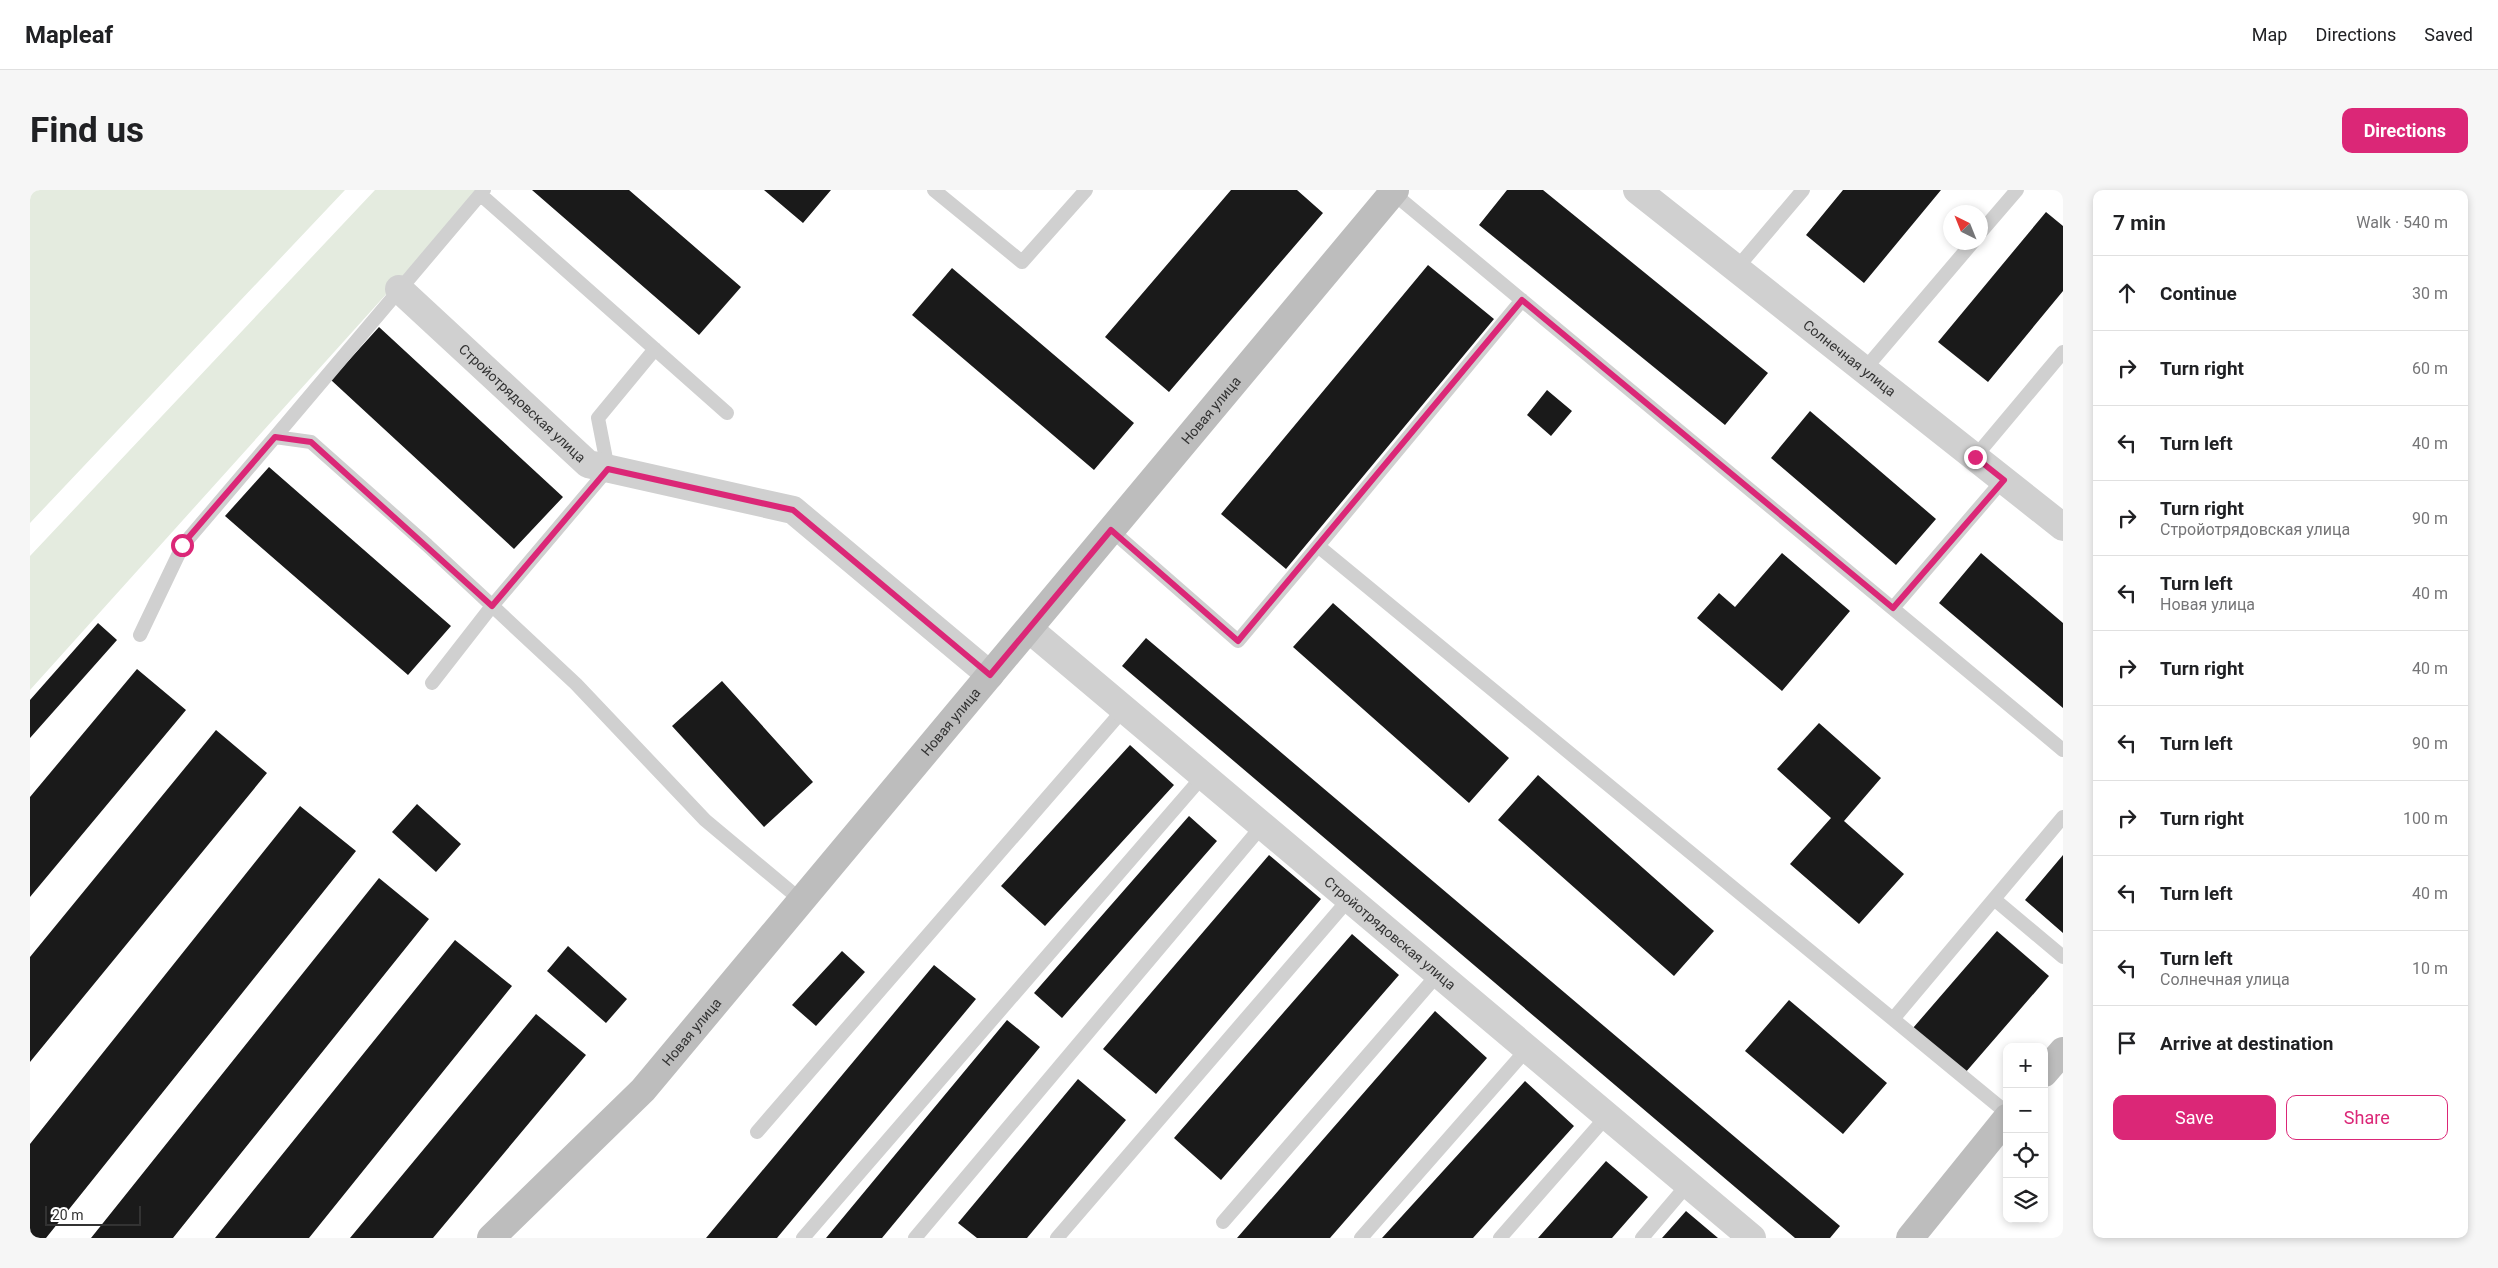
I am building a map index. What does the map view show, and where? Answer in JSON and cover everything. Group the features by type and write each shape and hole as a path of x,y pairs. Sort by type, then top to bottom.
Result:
{"main road":[{"name":"Новая улица","path":"491,1238 643,1090 1394,192"},
{"path":"2048,1068 2063,1051"},
{"path":"1910,1238 2003,1123"}],"street":[{"name":"Солнечная улица","path":"1637,190 2063,527"},
{"name":"Стройотрядовская улица","path":"399,289 588,464 793,510 990,675"},
{"name":"Стройотрядовская улица","path":"1029,629 1752,1238"}],"lane":[{"path":"934,190 1022,262 1086,190"},
{"path":"1736,269 1803,190"},
{"path":"1988,224 2017,190"},
{"path":"140,635 182,545 482,192 727,413"},
{"path":"1394,192 2063,750"},
{"path":"1864,370 1965,250"},
{"path":"1111,530 1238,641 1522,300"},
{"path":"432,683 492,606 608,469 598,418 655,349"},
{"path":"1975,457 2063,352"},
{"path":"275,437 311,442 576,684 705,820 802,901"},
{"path":"1893,608 2004,480"},
{"path":"1318,546 2003,1110"},
{"path":"757,1132 1124,709"},
{"path":"803,1238 1203,776"},
{"path":"1893,1019 2063,817"},
{"path":"915,1238 1262,826"},
{"path":"1057,1238 1349,899"},
{"path":"1994,899 2063,957"},
{"path":"1223,1222 1438,974"},
{"path":"1361,1238 1526,1049"},
{"path":"1500,1238 1607,1116"},
{"path":"1642,1238 1688,1184"}],"shaded area":[{"path":"30,190 345,190 30,523"},
{"path":"375,190 480,190 30,690 30,556"}],"building":[{"path":"532,190 629,190 741,287 699,335"},
{"path":"764,190 831,190 803,223"},
{"path":"1231,190 1297,190 1323,213 1169,392 1105,337"},
{"path":"1507,190 1543,190 1768,373 1725,425 1479,225"},
{"path":"1843,190 1941,190 1864,283 1806,235"},
{"path":"2046,212 2063,226 2063,291 1988,382 1938,342"},
{"path":"1428,265 1494,319 1286,569 1221,514"},
{"path":"952,268 1134,423 1094,470 912,315"},
{"path":"379,327 563,497 514,549 331,380"},
{"path":"1547,390 1572,411 1551,436 1527,415"},
{"path":"1810,411 1936,519 1896,565 1771,458"},
{"path":"269,467 451,626 408,675 225,516"},
{"path":"1782,553 1850,611 1782,691 1697,618 1719,593 1735,607"},
{"path":"1981,553 2063,623 2063,708 1939,603"},
{"path":"1333,603 1509,758 1469,803 1293,647"},
{"path":"98,623 117,640 30,738 30,700"},
{"path":"1146,638 1840,1226 1830,1238 1795,1238 1122,666"},
{"path":"137,669 186,710 30,897 30,797"},
{"path":"722,681 813,782 764,827 672,726"},
{"path":"1819,723 1881,778 1844,821 1904,874 1859,924 1790,864 1831,818 1777,769"},
{"path":"216,730 267,773 30,1062 30,957"},
{"path":"1130,745 1174,785 1045,926 1001,886"},
{"path":"1538,775 1714,931 1674,976 1498,820"},
{"path":"417,804 461,844 436,872 392,832"},
{"path":"300,806 356,851 46,1238 30,1238 30,1144"},
{"path":"1189,816 1217,841 1062,1018 1034,993"},
{"path":"1269,855 1321,899 1156,1094 1103,1049"},
{"path":"2063,855 2063,933 2025,900"},
{"path":"379,878 429,919 173,1238 91,1238"},
{"path":"1997,931 2049,976 1965,1073 1913,1028"},
{"path":"1352,934 1399,975 1221,1180 1174,1138"},
{"path":"455,940 512,986 309,1238 215,1238"},
{"path":"568,946 627,999 606,1023 547,971"},
{"path":"842,951 865,972 816,1026 792,1005"},
{"path":"934,965 976,999 777,1238 706,1238"},
{"path":"1789,1000 1887,1083 1843,1134 1745,1051"},
{"path":"1435,1011 1487,1058 1330,1238 1237,1238"},
{"path":"536,1014 586,1055 433,1238 350,1238"},
{"path":"1007,1020 1040,1047 882,1238 826,1238"},
{"path":"1078,1079 1126,1120 1027,1238 977,1238 958,1223"},
{"path":"1525,1081 1574,1126 1473,1238 1382,1238"},
{"path":"1606,1161 1648,1197 1612,1238 1538,1238"},
{"path":"1686,1211 1718,1238 1662,1238"}],"route":[{"path":"182,545 275,437 311,442 427,545 492,606 608,469 793,510 990,675 1111,530 1238,641 1522,300 1893,608 2004,480 1975,457"}]}
